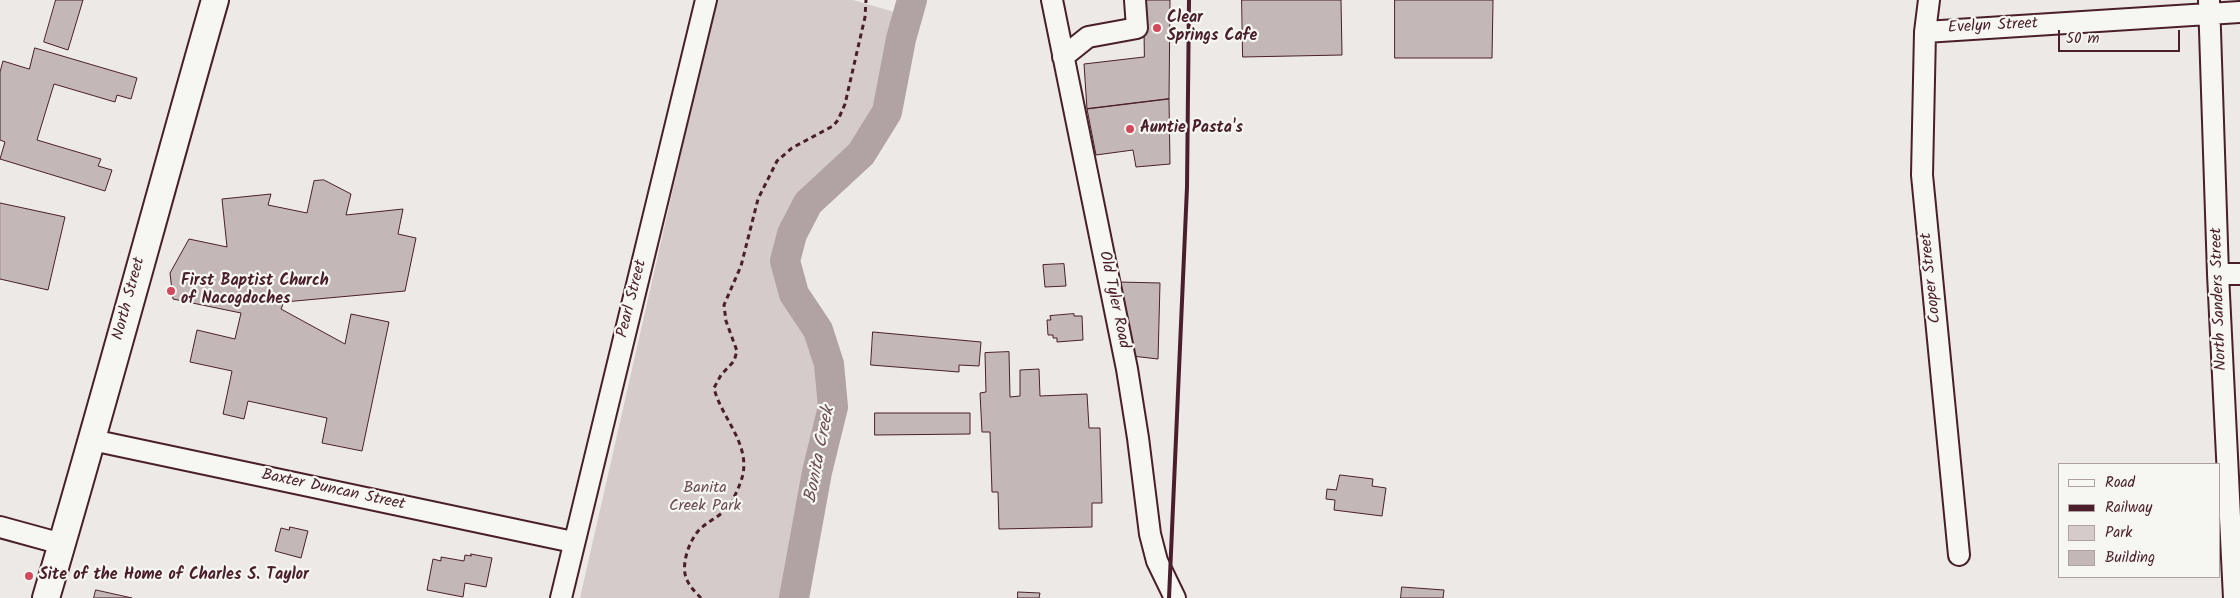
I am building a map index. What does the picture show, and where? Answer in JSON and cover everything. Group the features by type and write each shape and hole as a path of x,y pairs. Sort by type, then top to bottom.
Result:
{"main road":[{"name":"North Street","path":"46,598 215,0"}],"street":[{"name":"Pearl Street","path":"560,598 706,0"},
{"name":"Old Tyler Road","path":"1052,0 1127,369 1150,534 1157,561 1175,598"},
{"path":"1063,57 1088,37 1137,28 1135,0"},
{"name":"Cooper Street","path":"1928,0 1925,32 1922,175 1959,555"},
{"name":"Evelyn Street","path":"1925,32 2209,7 2240,12"},
{"name":"North Sanders Street","path":"2209,7 2218,274 2234,598"},
{"path":"2218,274 2240,274"},
{"name":"Baxter Duncan Street","path":"92,440 573,542"},
{"path":"0,527 62,544"}],"path":[{"path":"701,598 686,579 685,559 690,542 699,530 729,506 743,474 741,453 735,430 716,399 714,388 721,375 734,361 736,351 726,321 724,305 741,266 758,200 778,162 792,148 833,126 838,120 845,104 865,17 866,0"}],"green space":[{"name":"Banita Creek Park","path":"716,0 853,0 901,14 884,113 859,152 805,200 788,232 780,262 789,296 813,335 823,364 825,406 787,598 580,598"}],"building":[{"path":"56,0 83,0 68,50 44,42"},
{"name":"Clear Springs Cafe","path":"1144,0 1170,0 1169,99 1087,109 1084,64 1144,57"},
{"path":"1242,0 1341,0 1342,55 1243,57"},
{"path":"1395,0 1493,0 1492,58 1395,58"},
{"path":"35,48 137,78 131,99 117,95 115,102 54,84 37,140 101,159 98,166 112,170 105,191 0,159 5,142 0,140 0,72 3,61 29,69"},
{"name":"Auntie Pasta's","path":"1169,99 1170,164 1136,167 1133,150 1096,155 1087,109"},
{"path":"324,180 351,194 346,215 403,209 398,234 416,238 405,291 284,302 281,309 345,344 351,314 389,322 362,451 322,443 327,418 248,401 244,419 223,414 232,371 190,362 197,330 235,339 241,313 173,299 170,273 189,239 227,247 222,199 271,194 268,205 307,213 314,181"},
{"path":"0,203 65,217 48,290 0,279"},
{"path":"1064,264 1066,286 1045,287 1043,265"},
{"path":"1119,282 1160,283 1158,359 1132,356"},
{"path":"1074,314 1074,316 1082,316 1083,340 1057,342 1057,338 1053,338 1053,335 1048,335 1047,320 1051,320 1050,316"},
{"path":"873,332 981,342 979,366 959,365 959,372 871,365"},
{"path":"1009,352 1010,397 1020,396 1020,370 1039,369 1040,396 1087,394 1089,428 1100,428 1102,503 1092,503 1092,527 999,529 998,492 992,492 990,432 982,432 980,393 986,392 985,353"},
{"path":"875,413 970,413 970,434 875,435"},
{"path":"1340,475 1373,479 1372,486 1386,488 1382,516 1334,510 1335,500 1326,499 1327,489 1336,490"},
{"path":"290,527 308,531 301,558 275,551 281,528 289,530"},
{"path":"471,554 492,558 486,587 465,583 463,597 427,590 433,559 441,561 441,557 464,561 465,555 471,556"},
{"path":"1402,587 1444,590 1443,598 1401,598"},
{"path":"96,590 132,598 94,598"},
{"path":"1018,592 1040,593 1039,598 1018,598"}],"waterway":[{"name":"Bonita Creek","path":"794,598 817,472 833,407 829,364 818,330 794,294 785,261 792,234 808,203 861,154 887,112 901,39 912,0"}],"railway":[{"path":"1169,598 1187,187 1189,0"}],"place":[{"name":"Clear Springs Cafe","path":"1157,28"},
{"name":"Auntie Pasta's","path":"1130,129"},
{"name":"First Baptist Church of Nacogdoches","path":"171,291"},
{"name":"Site of the Home of Charles S. Taylor","path":"29,576"}]}
